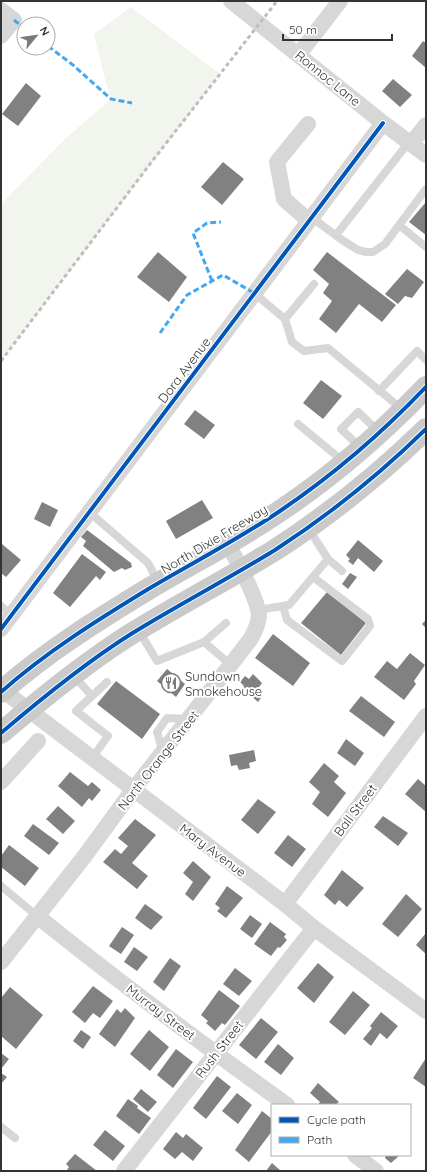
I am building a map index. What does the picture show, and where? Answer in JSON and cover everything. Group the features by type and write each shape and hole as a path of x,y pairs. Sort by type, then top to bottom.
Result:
{"main road":[{"name":"North Dixie Freeway","path":"2,690 50,654 117,608 228,544 281,510 361,448 426,387"},
{"path":"1,733 73,675 138,630 241,570 308,528 366,483 426,429"}],"street":[{"name":"Ronnoc Lane","path":"231,1 426,155"},
{"path":"298,54 340,1"},
{"path":"1,10 14,20 1,36"},
{"name":"Dora Avenue","path":"1,628 6,610 89,512 383,122"},
{"path":"308,124 277,162 284,199 310,219"},
{"path":"410,143 426,125"},
{"path":"228,544 258,610"},
{"name":"North Orange Street","path":"1,962 84,857 162,752 250,640 259,617 258,610"},
{"name":"Mary Avenue","path":"2,690 285,904 314,928 426,1011"},
{"name":"Ball Street","path":"285,904 426,716"},
{"path":"1,782 38,741"},
{"name":"Murray Street","path":"37,916 215,1053 286,1104"},
{"name":"Rush Street","path":"124,1171 314,928"},
{"path":"356,1156 376,1171"}],"lane":[{"path":"336,236 410,143"},
{"path":"310,219 358,250 373,252 385,244 426,189"},
{"path":"399,225 426,247"},
{"path":"285,319 314,284"},
{"path":"254,293 285,319 292,342 304,352 328,348 403,410"},
{"path":"379,391 417,351 426,360"},
{"path":"361,448 341,429 358,412 379,432"},
{"path":"298,424 344,462"},
{"path":"89,512 148,563 158,583"},
{"path":"308,528 328,559 342,571"},
{"path":"258,610 290,605 328,559"},
{"path":"283,606 287,620 342,661 370,626 368,619 313,577"},
{"path":"138,630 157,661 204,642 226,623"},
{"path":"204,642 231,665"},
{"path":"73,675 92,696"},
{"path":"92,758 108,736 76,711 107,682"},
{"path":"1,886 37,916"},
{"path":"1,1127 15,1138"}],"shaded area":[{"path":"131,7 220,74 1,361 1,204 66,138 111,99 94,34"}],"building":[{"path":"423,41 426,43 426,68 412,56"},
{"path":"393,79 412,95 400,107 382,91"},
{"path":"26,83 41,96 18,126 2,114"},
{"path":"223,162 244,179 222,205 201,187"},
{"path":"426,202 426,235 409,222"},
{"path":"158,252 187,277 169,302 137,277"},
{"path":"327,252 396,305 382,322 359,304 336,333 319,319 332,301 323,293 329,284 313,270"},
{"path":"407,269 424,282 412,298 405,296 398,304 385,294"},
{"path":"321,380 342,396 323,419 303,403"},
{"path":"195,410 215,425 204,439 184,424"},
{"path":"202,500 213,518 176,539 166,521"},
{"path":"42,502 58,510 50,527 34,519"},
{"path":"87,530 131,563 132,567 125,570 122,568 114,572 83,546 86,541 81,537"},
{"path":"358,540 383,561 374,572 358,558 353,565 348,561 350,559 346,555"},
{"path":"2,544 21,560 6,577 1,573"},
{"path":"82,554 106,572 100,580 96,576 70,607 53,593"},
{"path":"350,573 357,577 348,589 342,584"},
{"path":"327,592 366,623 341,655 301,623"},
{"path":"426,620 426,628 422,624"},
{"path":"273,634 310,663 293,686 255,658"},
{"path":"410,653 425,665 414,681 416,684 404,700 374,677 387,661 397,669"},
{"name":"Sundown Smokehouse","path":"167,669 185,684 176,697 157,681"},
{"path":"253,674 262,683 257,690 263,695 258,702 243,689 244,686 240,682 245,676 249,679"},
{"path":"116,681 160,714 142,739 97,704"},
{"path":"361,696 395,722 384,737 349,711"},
{"path":"346,739 364,753 355,766 337,753"},
{"path":"254,750 256,761 249,763 250,768 239,770 237,765 231,766 229,755"},
{"path":"324,763 339,776 334,782 346,793 328,817 312,804 320,792 309,782"},
{"path":"70,772 88,786 92,782 101,790 92,801 89,798 82,807 58,786"},
{"path":"418,779 426,786 426,812 405,794"},
{"path":"258,799 276,812 258,834 241,820"},
{"path":"58,806 75,821 63,834 46,819"},
{"path":"383,816 408,833 398,846 374,827"},
{"path":"135,819 156,835 132,863 148,876 137,889 103,862 115,849 121,854 128,846 118,838"},
{"path":"33,824 59,843 49,855 24,836"},
{"path":"288,835 306,849 292,867 274,853"},
{"path":"9,845 39,868 25,886 1,867 1,856"},
{"path":"193,861 211,877 193,901 185,894 193,882 183,873"},
{"path":"342,870 364,888 347,907 339,900 335,905 324,895"},
{"path":"227,886 243,898 226,918 217,911 220,908 215,904"},
{"path":"406,894 422,909 398,937 382,924"},
{"path":"145,904 163,917 151,930 135,918"},
{"path":"250,915 262,924 252,938 240,929"},
{"path":"270,922 286,934 284,937 287,940 280,948 278,947 271,956 254,944"},
{"path":"122,927 134,935 121,954 109,946"},
{"path":"426,933 426,954 416,945"},
{"path":"134,947 148,957 137,971 124,962"},
{"path":"170,958 181,966 164,991 153,982"},
{"path":"318,963 334,977 314,1003 297,988"},
{"path":"235,968 252,981 239,996 223,984"},
{"path":"93,986 113,1001 100,1018 93,1013 85,1023 72,1012"},
{"path":"10,987 43,1015 16,1049 1,1036 1,998"},
{"path":"219,990 240,1006 225,1025 222,1023 215,1031 206,1023 208,1021 201,1015"},
{"path":"353,991 370,1005 345,1035 329,1022"},
{"path":"125,1008 135,1018 115,1047 99,1034 117,1009 121,1013"},
{"path":"381,1012 398,1026 387,1039 380,1033 371,1046 363,1039 372,1028 370,1026"},
{"path":"261,1018 278,1032 256,1059 239,1045"},
{"path":"81,1030 91,1037 83,1049 73,1041"},
{"path":"149,1030 169,1047 150,1071 130,1054"},
{"path":"278,1044 294,1058 281,1075 264,1062"},
{"path":"176,1049 193,1062 173,1088 157,1075"},
{"path":"1,1053 9,1059 1,1069"},
{"path":"426,1058 426,1087 413,1078"},
{"path":"1,1073 7,1077 1,1084"},
{"path":"217,1076 231,1087 206,1119 193,1108"},
{"path":"318,1083 339,1102 336,1104 319,1104 320,1102 310,1093"},
{"path":"141,1089 157,1102 148,1112 133,1099"},
{"path":"237,1093 252,1105 238,1124 222,1111"},
{"path":"128,1099 138,1106 137,1108 151,1118 139,1134 116,1116"},
{"path":"262,1111 271,1118 271,1132 249,1162 235,1150"},
{"path":"105,1130 125,1146 113,1161 93,1145"},
{"path":"176,1132 183,1138 186,1134 203,1148 193,1161 182,1152 175,1159 163,1149"},
{"path":"75,1154 97,1171 68,1171 67,1170 69,1167 66,1164"},
{"path":"386,1156 399,1156 391,1163 385,1158"},
{"path":"272,1163 281,1171 266,1171"}],"railway":[{"path":"1,361 153,160 277,1"}],"marked path":[{"path":"56,52 73,65 111,99 132,103"},
{"path":"212,281 193,233 207,223 221,222"},
{"path":"160,333 187,295 223,275 254,293"}],"cycle path":[{"path":"1,629 383,123"},
{"path":"1,692 36,663 92,624 280,511 319,483 375,437 426,387"},
{"path":"1,733 64,681 114,645 275,550 315,523 391,462 426,429"}],"place":[{"name":"Sundown Smokehouse","path":"171,683"}]}
